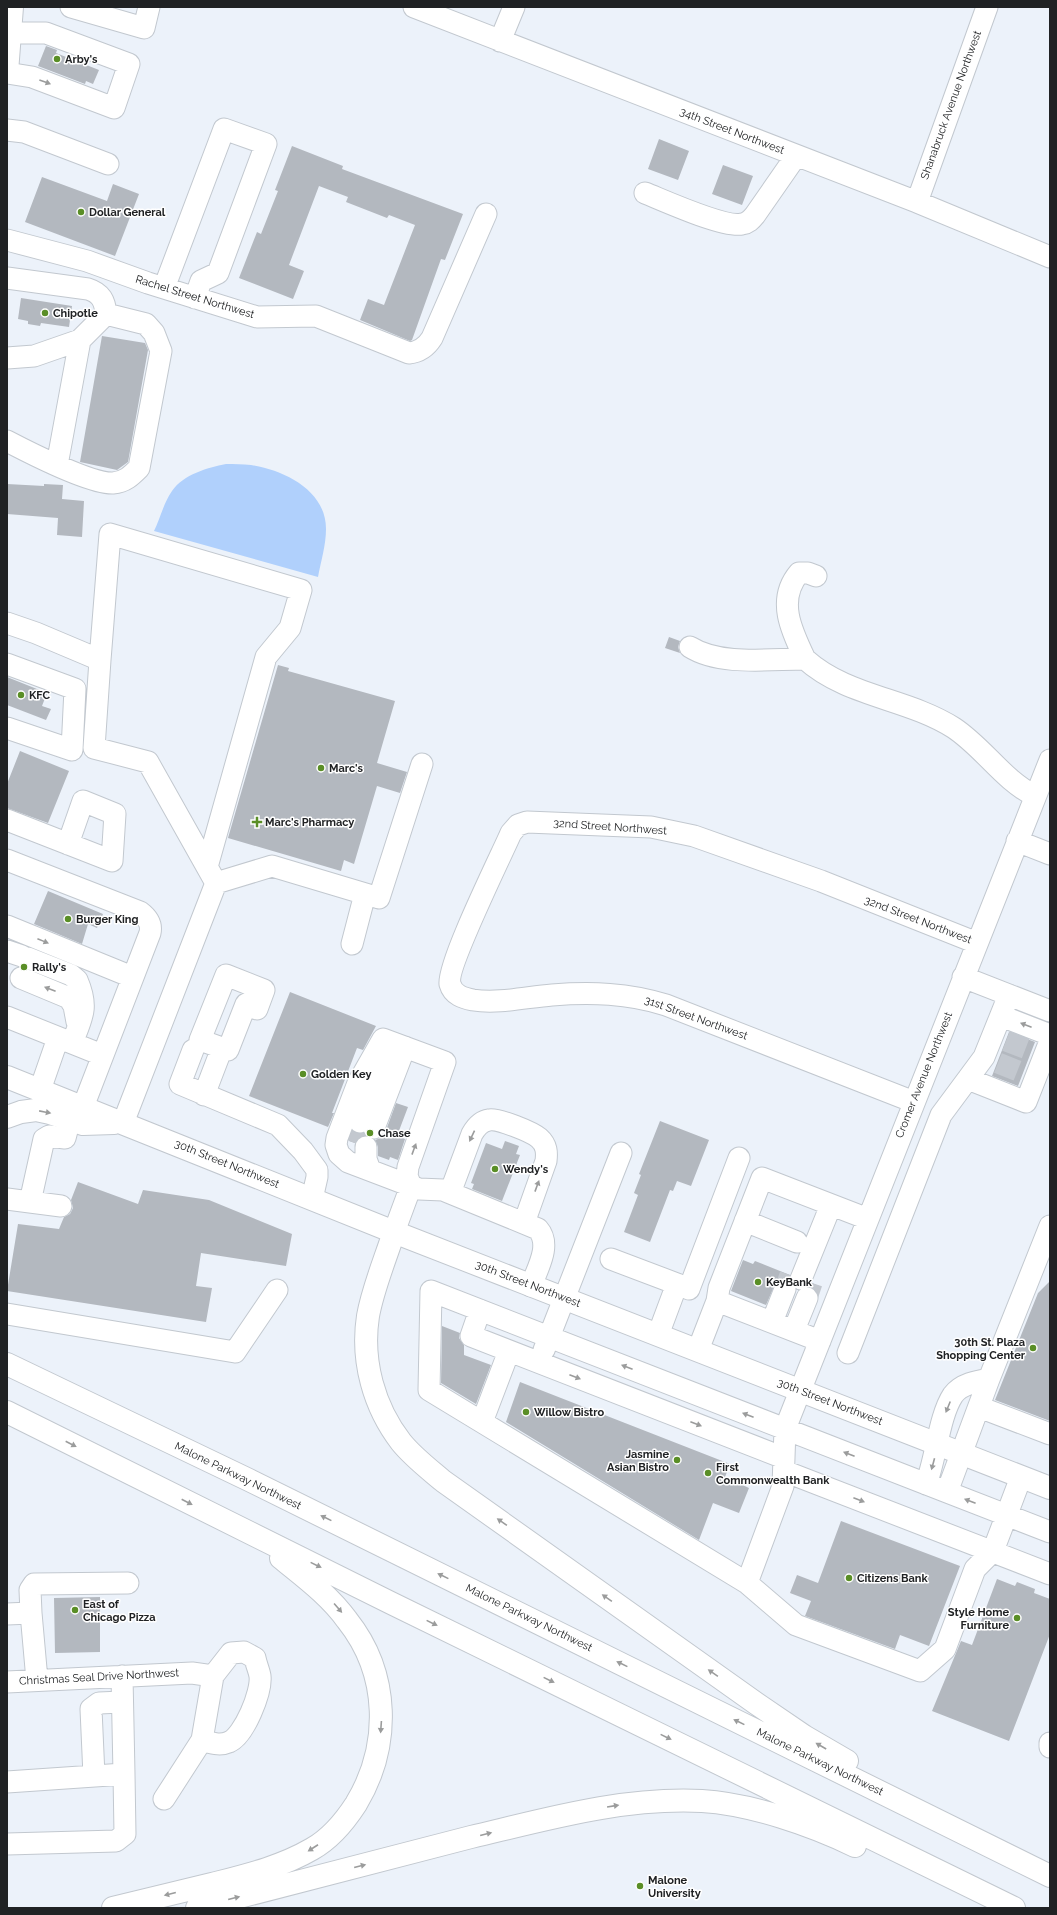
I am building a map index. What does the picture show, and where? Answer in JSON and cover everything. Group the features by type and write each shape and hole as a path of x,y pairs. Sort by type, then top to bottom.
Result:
{"main road":[{"path":"7,73 12,7"},
{"name":"30th Street Northwest","path":"7,1077 40,1090 76,1113 124,1123 394,1232 1050,1488"},
{"path":"7,1117 21,1112 36,1110 76,1113"},
{"path":"394,1232 379,1275 369,1315 367,1351 369,1372 374,1394 401,1442 412,1454 444,1481 769,1712 846,1760 941,1810 1050,1875"},
{"name":"Malone Parkway Northwest","path":"7,1364 249,1480 1050,1875"},
{"path":"7,1412 1014,1908"},
{"path":"112,1908 263,1871 284,1864 308,1851 342,1823 365,1789 374,1768 379,1746 381,1724 380,1701 376,1678 369,1657 358,1637 348,1620 329,1598 278,1557 231,1523"},
{"path":"197,1908 546,1819 624,1804 669,1800 704,1801 731,1806 809,1826 840,1839 972,1902 995,1908"}],"street":[{"path":"71,7 144,28 149,7"},
{"name":"34th Street Northwest","path":"414,7 917,202 1050,257"},
{"path":"500,41 514,7"},
{"name":"Shanabruck Avenue Northwest","path":"917,202 987,7"},
{"path":"7,73 32,77 114,108 129,64 46,33 10,33"},
{"path":"164,288 224,129 266,144 218,273 201,281 195,298"},
{"path":"7,130 24,132 108,164"},
{"path":"645,193 722,222 742,224 755,216 796,156"},
{"name":"Rachel Street Northwest","path":"7,240 87,261 164,288 257,317 316,316 405,352 413,352 424,347 432,338 486,214"},
{"path":"7,278 93,291 104,300 106,314"},
{"path":"36,282 52,295 74,298 90,296 97,300 100,304 100,313 97,318 70,344 57,465"},
{"path":"7,358 34,356 70,344 106,314"},
{"path":"7,441 83,476 113,483 129,479 139,468 161,351 154,333 146,324 106,314"},
{"path":"124,1123 212,875 266,657 290,628 301,590 110,534 94,748 148,762 212,875"},
{"path":"816,576 808,573 799,573 793,582 787,598 787,612 791,630 805,660 819,672 844,685 933,717 954,728 972,742 1010,780 1022,789 1036,796"},
{"path":"7,623 36,632 100,660"},
{"path":"690,647 700,653 726,659 805,660"},
{"path":"7,664 75,689 72,750 7,728"},
{"name":"Cromer Avenue Northwest","path":"784,1429 1050,760"},
{"path":"212,875 272,866 379,898 422,764"},
{"path":"7,820 68,844"},
{"name":"32nd Street Northwest","path":"450,983 451,973 464,938 511,833 518,825 528,822 651,827 694,836 821,881 977,943"},
{"path":"1017,841 1050,854"},
{"path":"7,860 140,912 148,920 151,930 127,974"},
{"path":"30,1202 44,1139 49,1136 65,1138 76,1113 127,974 137,931 135,922 61,892 42,873"},
{"path":"352,944 365,894"},
{"path":"7,926 127,974"},
{"path":"19,955 71,975 77,980 84,1008 82,1018 69,1036 40,1090"},
{"path":"14,975 69,998 74,1006 69,1036"},
{"path":"963,977 1050,1011"},
{"name":"31st Street Northwest","path":"450,983 455,994 459,997 474,1000 587,994 621,994 644,998 673,1007 914,1102"},
{"path":"848,1352 941,1115 968,1079 991,1060 999,1039 1001,1016 1009,995"},
{"path":"1001,1016 1050,1035"},
{"path":"7,1017 69,1036 97,1053"},
{"path":"363,1124 394,1043"},
{"path":"394,1043 358,1083 337,1138 336,1145 339,1154 357,1155 411,1186 419,1189 443,1190 538,1229 544,1240 543,1254 531,1286"},
{"path":"394,1043 445,1062 408,1167 407,1176 411,1186 394,1232"},
{"path":"204,1095 222,1048"},
{"path":"968,1079 1026,1102 1029,1075 1042,1049"},
{"path":"193,1050 180,1084 278,1125 303,1151 317,1170 312,1199"},
{"path":"450,1193 476,1127 483,1122 490,1120 498,1121 532,1134 540,1138 547,1152 546,1161 524,1222"},
{"path":"539,1362 621,1153"},
{"path":"611,1259 689,1289 739,1158"},
{"path":"698,1350 717,1301 718,1288 762,1178 868,1219"},
{"path":"7,1199 61,1206"},
{"path":"783,1326 831,1205"},
{"path":"745,1221 797,1242"},
{"path":"947,1492 989,1379 1050,1226"},
{"path":"658,1335 677,1284"},
{"path":"7,1314 236,1352 277,1290"},
{"path":"1021,1477 1007,1515 993,1551 976,1569 946,1649 920,1671 796,1625 747,1582 429,1390 431,1291 549,1336 784,1429 1007,1515 1050,1532"},
{"path":"717,1301 820,1341"},
{"path":"480,1310 470,1336 539,1362 1050,1574"},
{"path":"482,1422 509,1351"},
{"path":"926,1484 933,1467 942,1421 953,1394 968,1383 989,1379"},
{"path":"979,1407 1050,1434"},
{"path":"747,1582 783,1486 784,1429"},
{"path":"37,1680 30,1590 34,1584 128,1583"},
{"path":"7,1614 31,1613"},
{"path":"164,1799 202,1740 213,1676 231,1653 244,1652 255,1658 260,1677 257,1696 244,1727 230,1742 215,1745 202,1740"},
{"name":"Christmas Seal Drive Northwest","path":"7,1682 192,1673 213,1676"},
{"path":"7,1844 116,1840 125,1834 122,1676"},
{"path":"94,1776 91,1709 99,1702 122,1702"},
{"path":"7,1782 124,1774"}],"water":[{"path":"226,464 251,465 277,472 301,484 311,493 319,503 324,515 326,529 318,577 154,531 167,500 177,485 189,476 196,473"}],"building":[{"name":"Arby's","path":"46,46 57,50 56,53 99,70 93,84 86,81 85,84 38,66"},
{"path":"659,139 689,151 678,180 648,169"},
{"path":"292,146 343,166 342,169 463,214 445,260 441,259 412,340 410,341 360,320 368,299 384,305 415,225 389,215 387,218 346,202 348,197 319,186 289,265 304,271 293,299 239,278 257,232 261,234 278,191 275,190"},
{"path":"723,165 753,176 742,205 712,194"},
{"name":"Dollar General","path":"42,177 107,201 113,184 139,194 115,256 25,222"},
{"name":"Chipotle","path":"21,298 72,306 69,327 41,323 40,326 28,324 28,321 18,319"},
{"path":"102,336 145,343 148,350 128,462 117,470 80,462"},
{"path":"7,484 44,486 44,484 63,485 62,499 84,501 82,537 57,535 58,518 7,514"},
{"path":"669,637 680,641 678,647 680,653 665,648"},
{"name":"Marc's","path":"278,665 289,668 288,671 395,701 377,763 407,772 400,793 377,786 354,864 344,860 341,871 228,838"},
{"path":"7,677 47,693 42,706 51,709 46,720 7,705"},
{"path":"20,751 69,771 48,823 7,808 7,784"},
{"name":"Burger King","path":"48,891 103,914 97,928 88,924 82,944 34,924"},
{"name":"Golden Key","path":"290,992 376,1026 363,1050 357,1048 328,1127 249,1096"},
{"path":"1009,1032 1035,1042 1018,1086 992,1076"},
{"path":"396,1103 408,1107 397,1136 405,1139 398,1160 390,1157 389,1160 378,1156 378,1147 375,1140 381,1138 385,1133"},
{"path":"660,1121 709,1140 691,1186 677,1181 673,1191 670,1190 650,1242 624,1232 638,1195 634,1193 641,1175 639,1174"},
{"path":"353,1131 356,1133 364,1133 365,1135 360,1137 355,1143 349,1141"},
{"name":"Wendy's","path":"505,1141 519,1146 516,1154 520,1155 502,1201 472,1189 474,1184 471,1183 486,1143 502,1149"},
{"path":"78,1182 138,1204 143,1190 209,1200 292,1234 286,1266 201,1253 196,1286 212,1288 206,1322 7,1291 18,1224 59,1229 64,1217 70,1214 73,1208 71,1200"},
{"path":"743,1260 753,1264 755,1261 790,1275 789,1278 783,1277 777,1280 766,1305 731,1291"},
{"name":"30th St. Plaza Shopping Center","path":"1050,1281 1050,1421 995,1400 1038,1293"},
{"path":"812,1283 821,1287 818,1294 816,1290 810,1287"},
{"path":"442,1326 460,1333 459,1338 464,1345 464,1355 491,1365 476,1404 441,1383"},
{"path":"520,1382 730,1464 725,1477 749,1488 739,1513 713,1503 699,1540 506,1422"},
{"path":"841,1521 960,1566 929,1646 900,1635 895,1649 805,1616 811,1601 790,1593 797,1575 818,1583"},
{"path":"997,1579 1015,1586 1017,1582 1035,1589 1034,1593 1050,1599 1050,1634 1009,1741 932,1711 961,1641 972,1645"},
{"path":"100,1597 100,1652 55,1653 54,1598"}],"tunnel":[{"path":"1006,1041 1032,1051"},
{"path":"998,1063 1023,1073"},
{"path":"352,1142 360,1122"},
{"path":"785,1289 790,1275"},
{"path":"807,1298 812,1283"}],"place":[{"name":"Arby's","path":"57,59"},
{"name":"Dollar General","path":"81,212"},
{"name":"Chipotle","path":"45,313"},
{"name":"KFC","path":"21,695"},
{"name":"Marc's","path":"321,768"},
{"name":"Marc's Pharmacy","path":"257,822"},
{"name":"Burger King","path":"68,919"},
{"name":"Rally's","path":"24,967"},
{"name":"Golden Key","path":"303,1074"},
{"name":"Chase","path":"370,1133"},
{"name":"Wendy's","path":"495,1169"},
{"name":"KeyBank","path":"758,1282"},
{"name":"30th St. Plaza Shopping Center","path":"1033,1348"},
{"name":"Willow Bistro","path":"526,1412"},
{"name":"Jasmine Asian Bistro","path":"677,1460"},
{"name":"First Commonwealth Bank","path":"708,1473"},
{"name":"Citizens Bank","path":"849,1578"},
{"name":"East of Chicago Pizza","path":"75,1610"},
{"name":"Style Home Furniture","path":"1017,1618"},
{"name":"Malone University","path":"640,1886"}]}
